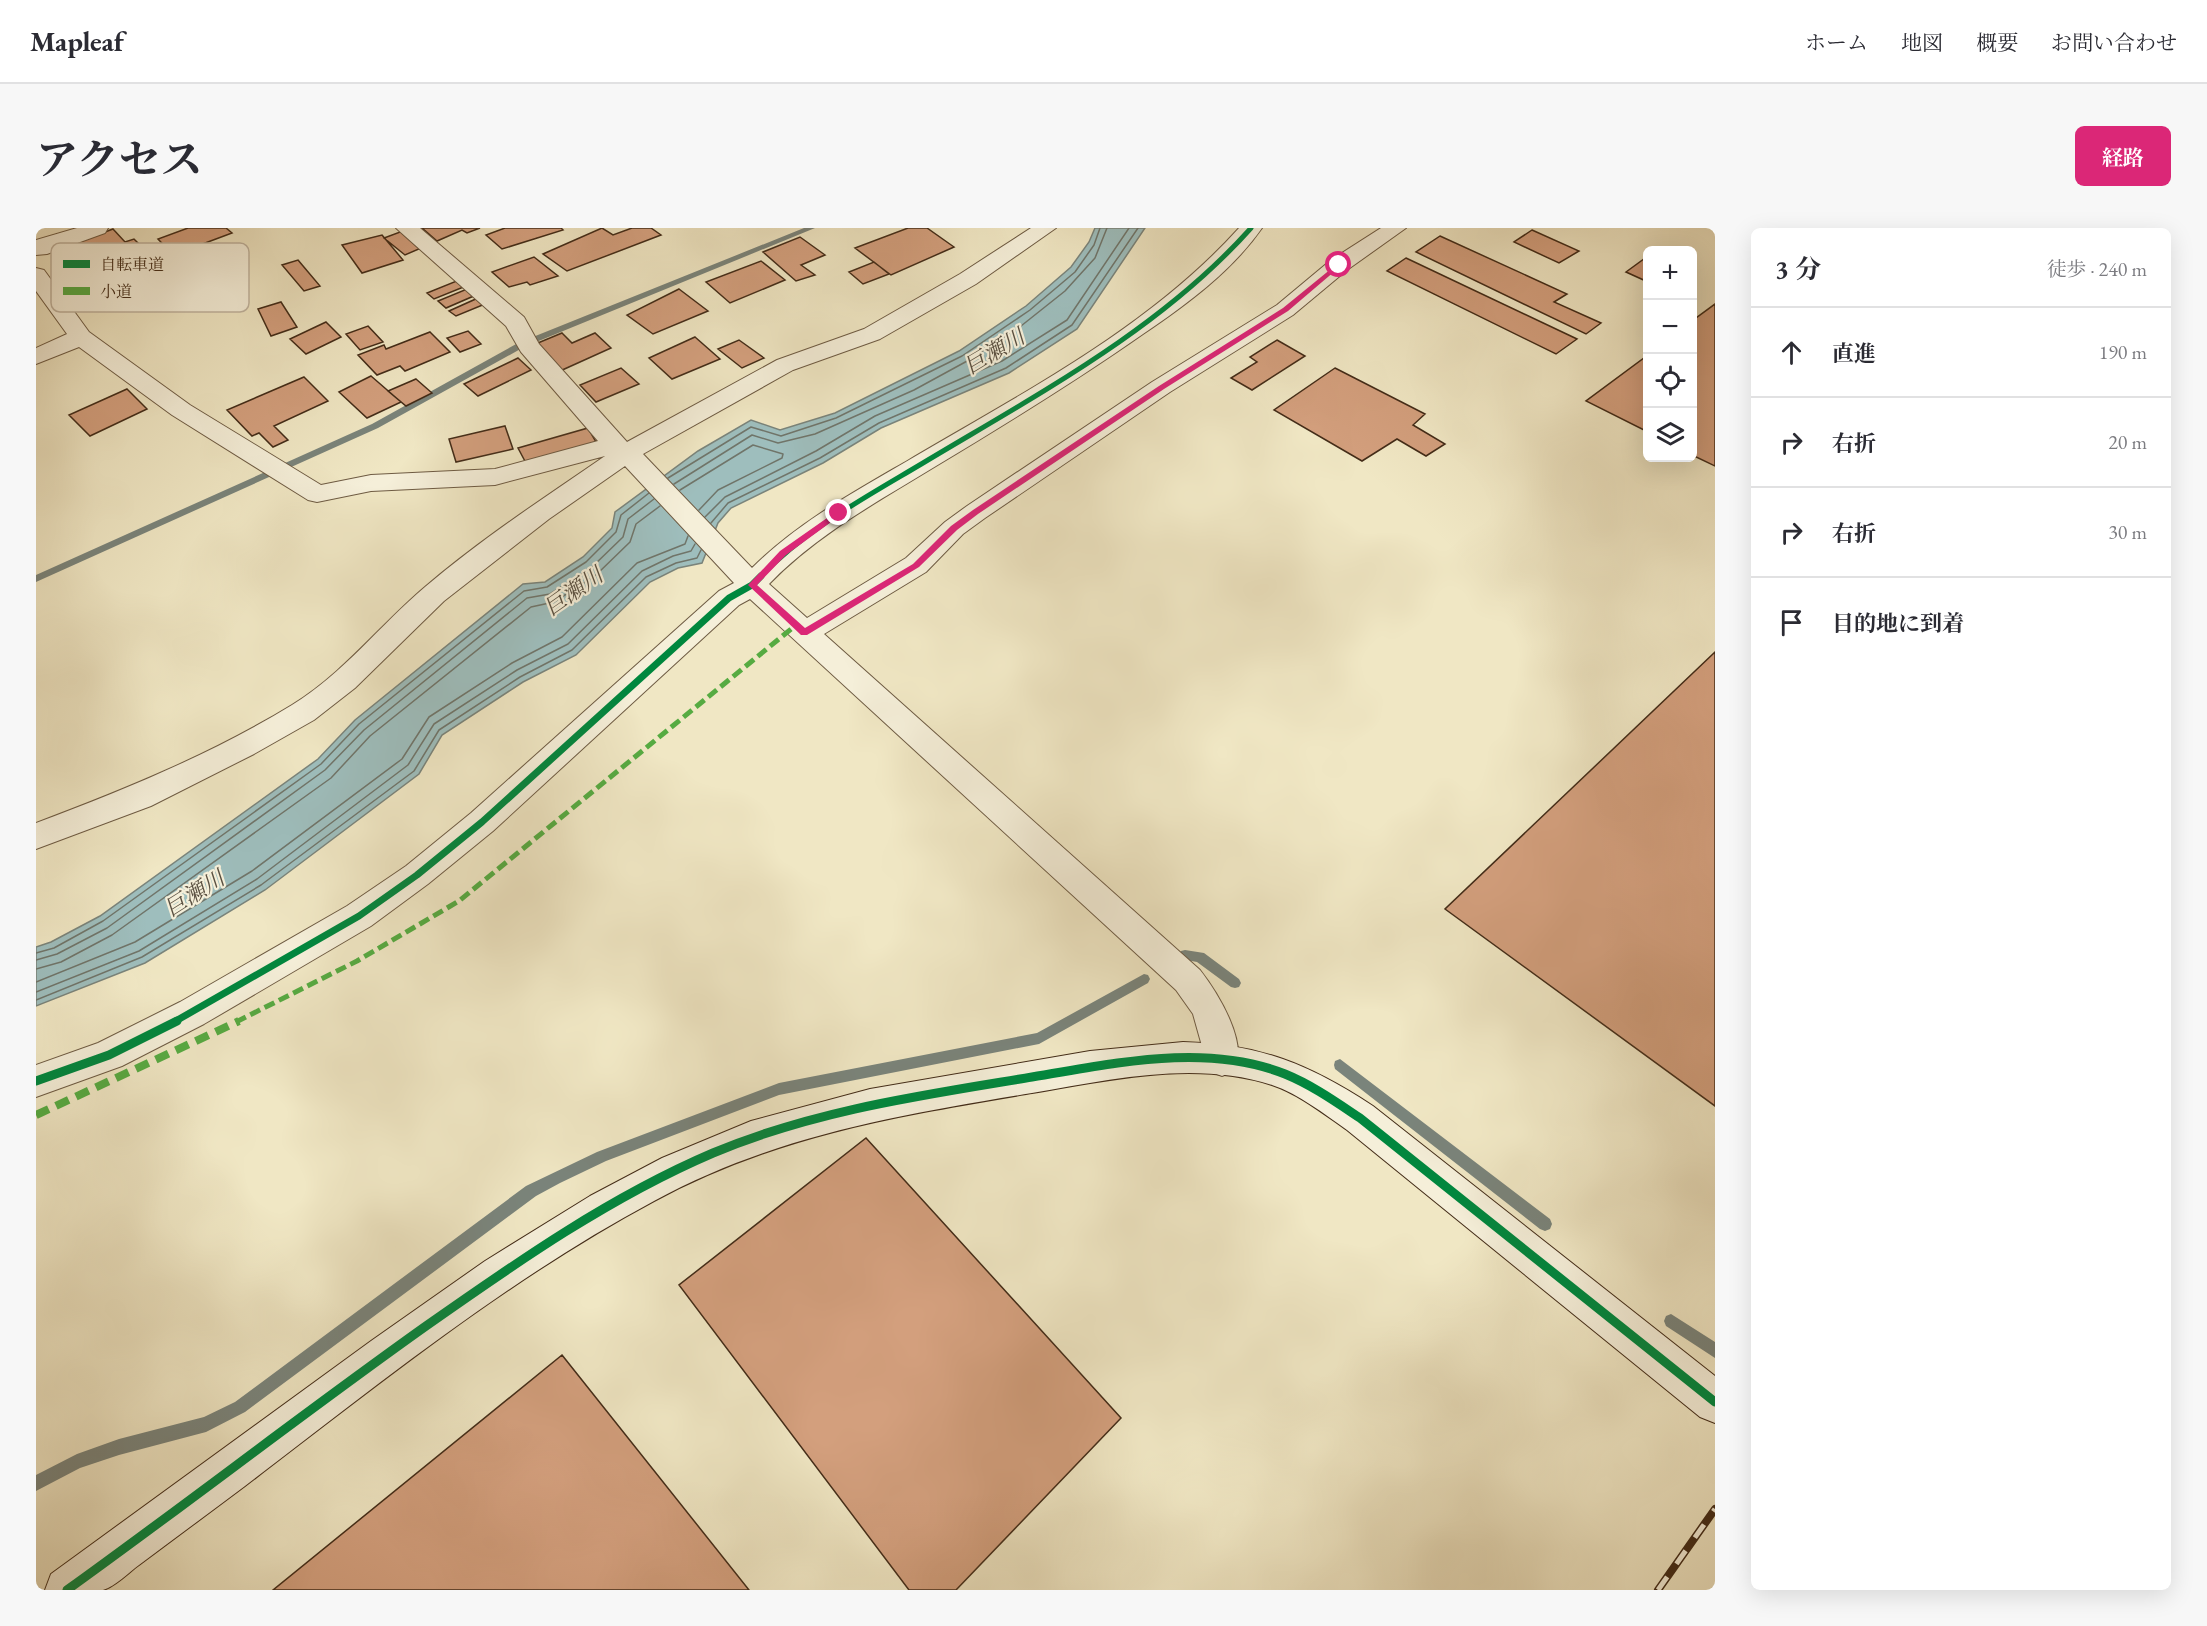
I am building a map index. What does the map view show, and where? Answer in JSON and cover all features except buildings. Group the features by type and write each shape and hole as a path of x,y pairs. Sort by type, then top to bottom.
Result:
{"street":[{"path":"54,243 97,228"},
{"path":"407,228 508,315 527,342 628,456 749,581 1188,980 1209,1008 1222,1060"},
{"path":"36,836 140,797 243,746 304,712 345,680 434,594 540,513 628,456 785,365 872,334 968,279 1045,228"},
{"path":"36,1081 109,1055 192,1013 359,916 417,875 482,822 729,598 783,553 839,513 1068,376 1156,315 1218,265 1251,228"},
{"path":"804,633 916,566 954,528 976,512 1161,387 1285,310 1339,265 1395,228"},
{"path":"36,275 51,296"},
{"path":"63,312 81,337 181,410 317,494 371,483 495,477 628,456"},
{"path":"36,357 81,337"},
{"path":"67,1590 149,1532 357,1374 537,1247 639,1188 716,1152 803,1122 886,1101 1093,1067 1165,1060 1222,1060 1270,1068 1320,1090 1359,1118 1715,1402"}],"water":[{"name":"巨瀬川","path":"1095,228 1145,228 1077,329 1009,373 881,428 823,463 731,508 718,523 702,563 678,568 650,582 576,655 523,682 442,735 419,774 265,890 145,963 36,1006 36,947 51,942 100,916 318,759 355,720 523,584 545,582 583,557 612,528 615,512 698,451 751,420 780,430 835,413 959,351 1026,306 1071,267 1089,242"}],"waterway":[{"path":"36,579 375,426 521,345 811,228"},
{"path":"1185,955 1200,957 1235,983"},
{"path":"36,1483 77,1462 119,1447 206,1424 240,1407 531,1191 602,1156 779,1089 1039,1038 1144,979"},
{"path":"1340,1065 1545,1224"},
{"path":"1671,1321 1715,1351"}],"railway":[{"path":"1658,1590 1715,1509"}],"marked path":[{"path":"36,1115 305,988 409,932 459,901 796,625"}],"cycle path":[{"path":"36,1081 109,1055 192,1013 359,916 417,875 482,822 729,598 752,585 783,553 839,513 1068,376 1156,315 1218,265 1251,228"},
{"path":"67,1590 294,1422 499,1275 603,1209 676,1170 751,1138 790,1125 870,1105 1121,1063 1183,1058 1243,1062 1283,1073 1317,1090 1360,1118 1715,1402"}],"route":[{"path":"839,513 783,553 752,585 804,633 916,566 954,528 976,512 1111,424 1161,387 1285,310 1339,265"}]}
